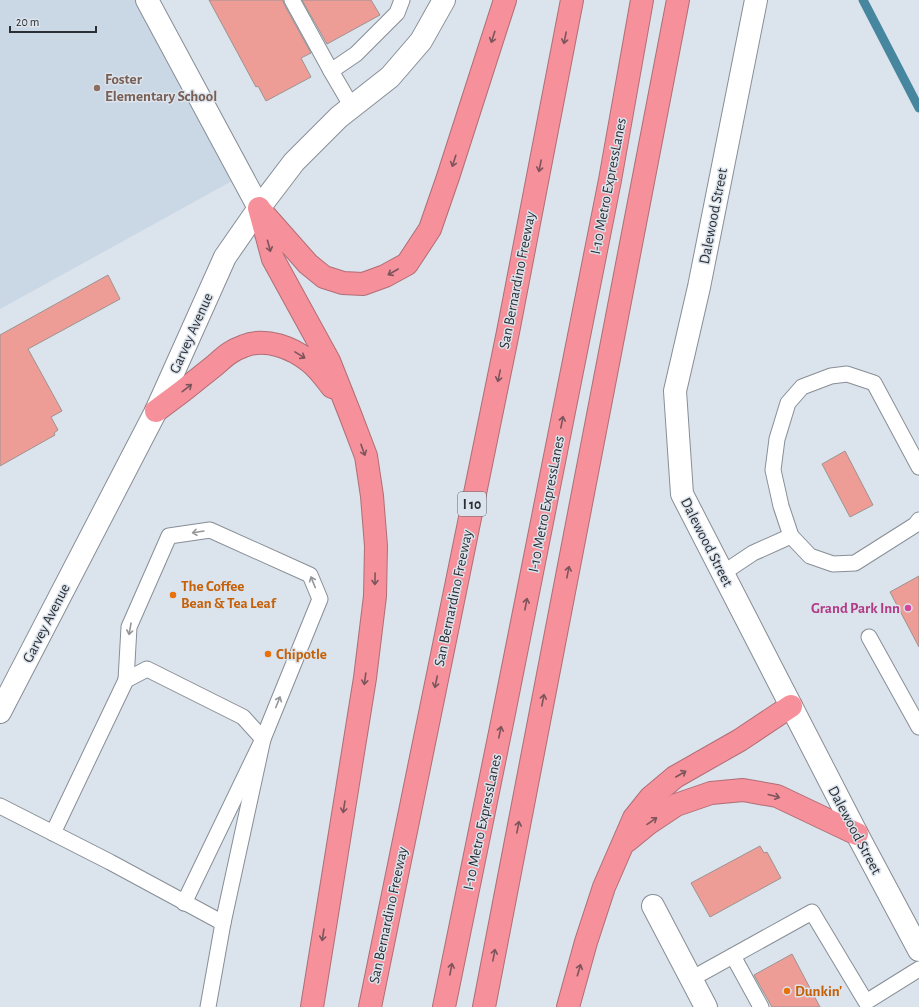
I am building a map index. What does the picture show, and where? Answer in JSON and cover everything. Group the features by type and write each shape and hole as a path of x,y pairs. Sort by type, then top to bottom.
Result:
{"highway":[{"path":"259,208 308,264 324,277 343,284 363,284 385,276 407,264 430,229 505,0"},
{"name":"San Bernardino Freeway","path":"370,1007 508,332 572,0"},
{"name":"I-10 Metro ExpressLanes","path":"444,1007 610,180 642,0"},
{"path":"484,1007 678,0"},
{"path":"259,208 273,259 328,361 366,456 372,496 376,546 375,596 365,678 312,1007"},
{"path":"156,412 211,369 226,355 245,345 257,343 284,347 297,353 310,362 322,373 350,414"},
{"path":"568,1007 586,942 604,887 634,818 650,798 675,777 740,740 792,706"},
{"path":"622,846 649,823 676,805 711,793 744,790 777,796 857,834"}],"street":[{"path":"147,0 259,208"},
{"name":"Garvey Avenue","path":"0,712 156,412 225,257 259,208 294,162 339,117 390,77 421,41 444,0"},
{"name":"Dalewood Street","path":"756,0 699,288 675,392 682,494 857,834 919,950"},
{"path":"653,906 706,1007"}],"lane":[{"path":"292,0 352,107"},
{"path":"331,71 356,54 397,13 402,0"},
{"path":"919,467 874,383 847,374 831,376 802,387 788,403 777,439 773,470 781,506 791,536 810,556 832,564 855,563 915,525 919,520"},
{"path":"53,833 126,680 129,626 169,536 210,530 310,575 320,599 263,738 184,903"},
{"path":"723,573 753,553 791,536"},
{"path":"869,637 919,727"},
{"path":"126,680 147,668 244,716 263,738"},
{"path":"208,1007 223,923 263,738"},
{"path":"0,806 110,862 223,923"},
{"path":"692,979 812,912 867,1004 919,969"},
{"path":"733,956 760,1007"}],"shaded area":[{"name":"Foster Elementary School","path":"0,0 147,0 241,176 0,309"}],"building":[{"path":"209,0 283,0 311,53 301,58 311,77 266,101 258,86 256,87"},
{"path":"302,0 371,0 380,15 327,44"},
{"path":"108,275 120,299 28,349 62,411 51,417 58,430 54,433 55,435 0,466 0,335"},
{"path":"845,451 873,505 850,517 822,464"},
{"name":"Grand Park Inn","path":"919,576 919,647 890,592"},
{"path":"760,846 764,853 767,852 781,878 710,917 691,883"},
{"name":"Dunkin'","path":"792,954 820,1007 772,1007 754,975"}],"waterway":[{"path":"863,0 919,108"}],"place":[{"name":"Foster Elementary School","path":"97,88"},
{"name":"The Coffee Bean & Tea Leaf","path":"173,595"},
{"name":"Grand Park Inn","path":"908,608"},
{"name":"Chipotle","path":"268,654"},
{"name":"Dunkin'","path":"787,991"}]}
